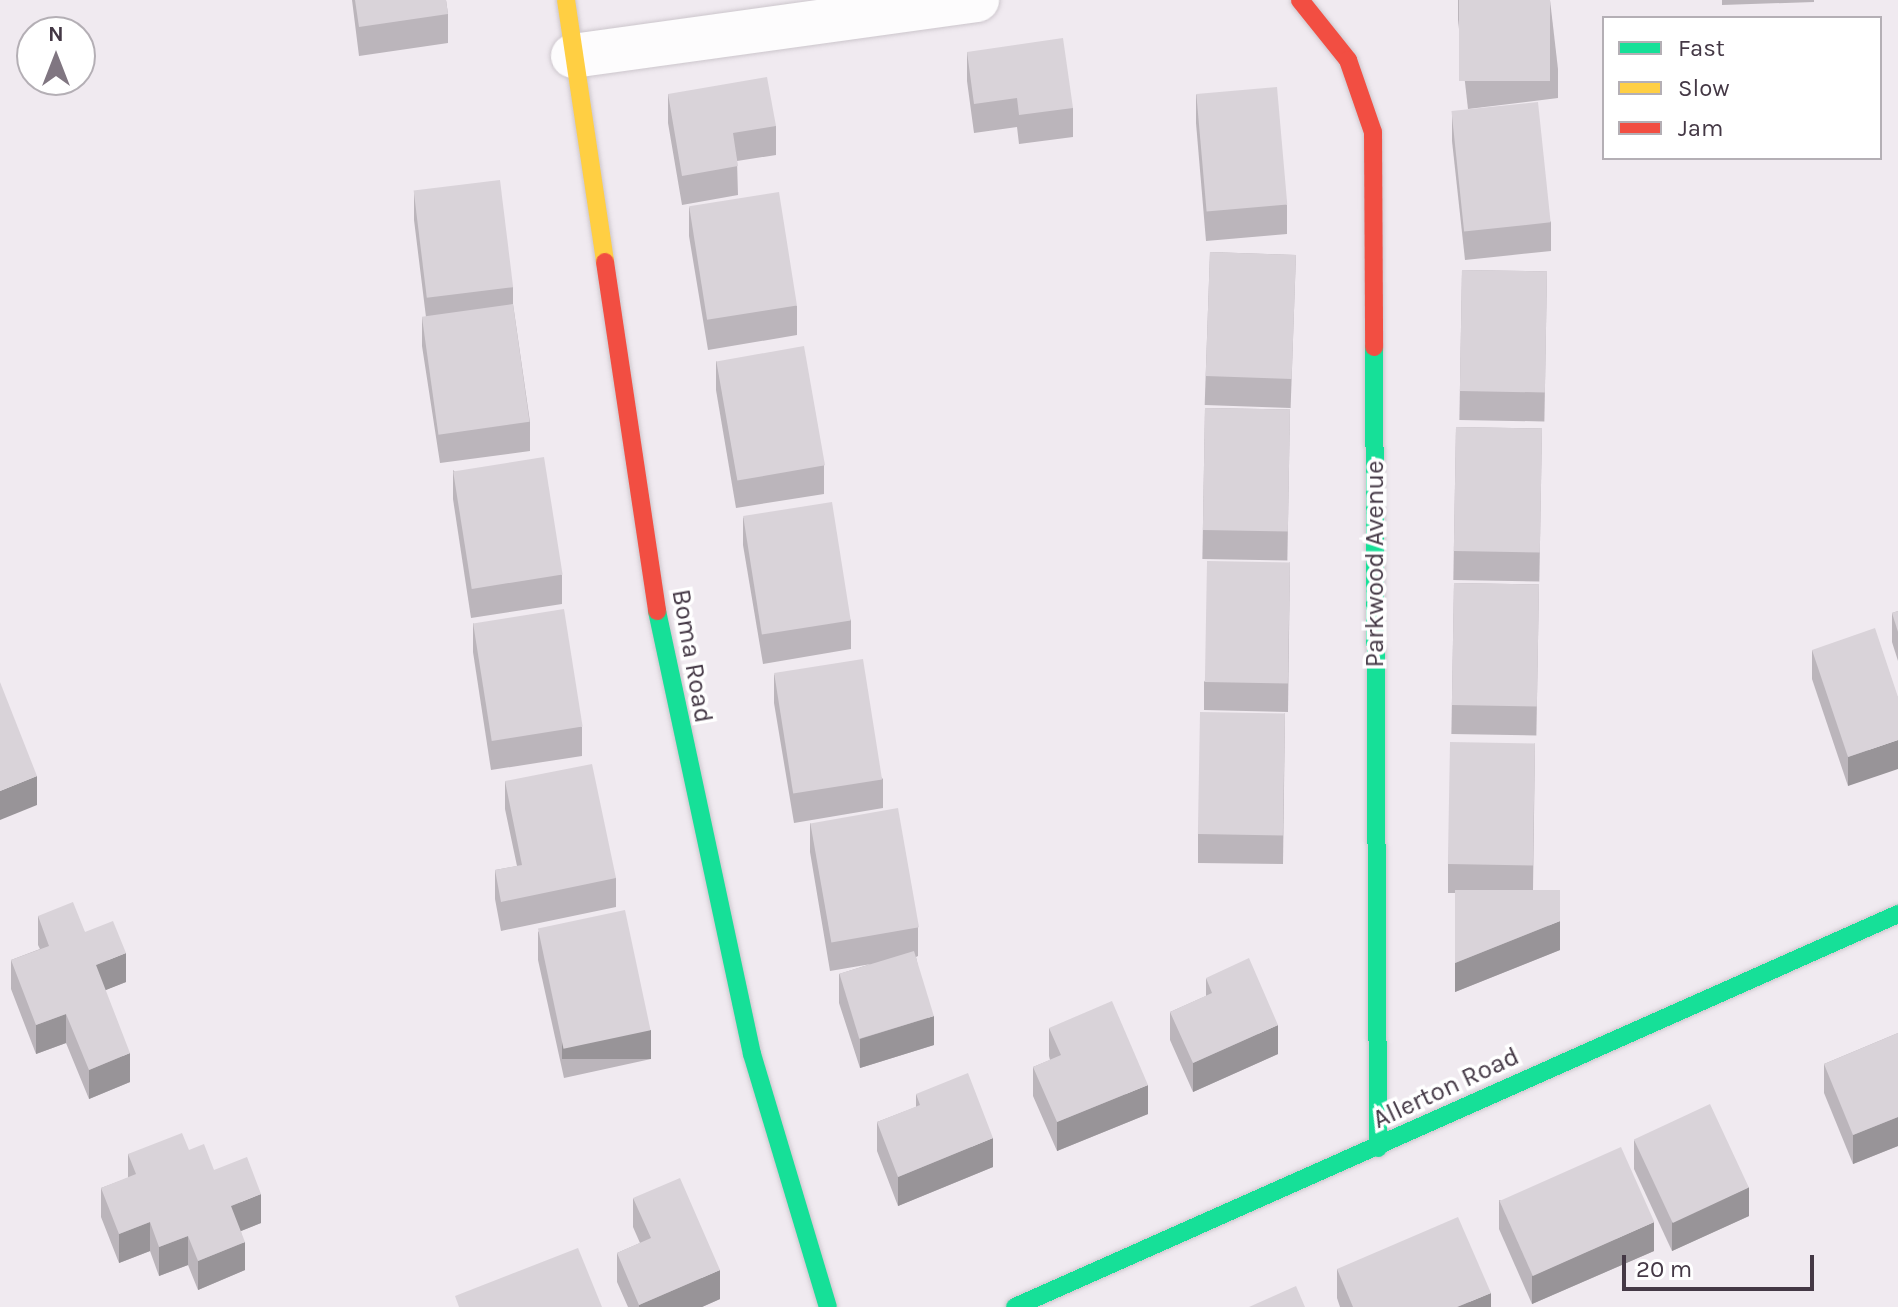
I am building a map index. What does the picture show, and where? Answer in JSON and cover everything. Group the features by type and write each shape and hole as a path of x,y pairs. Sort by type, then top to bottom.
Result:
{"street":[{"name":"Boma Road","path":"566,0 670,696 752,1054 828,1307"},
{"path":"573,56 977,0"},
{"name":"Parkwood Avenue","path":"1300,0 1348,60 1373,132 1378,1148"},
{"name":"Allerton Road","path":"1015,1307 1898,914"}],"building":[{"path":"355,0 446,0 448,14 359,27"},
{"path":"1459,0 1550,0 1550,81 1459,81"},
{"path":"1063,38 1073,108 1019,115 1017,98 974,104 967,52"},
{"path":"767,77 776,126 733,133 738,166 682,176 668,94"},
{"path":"1277,87 1287,205 1207,212 1196,94"},
{"path":"1538,102 1551,222 1464,231 1451,111"},
{"path":"500,180 513,287 427,298 414,191"},
{"path":"779,192 797,306 707,320 689,206"},
{"path":"1210,252 1296,255 1292,379 1206,376"},
{"path":"1462,270 1547,271 1545,392 1460,391"},
{"path":"513,304 530,422 438,435 422,317"},
{"path":"804,346 825,465 737,481 716,361"},
{"path":"1205,408 1290,409 1288,531 1203,530"},
{"path":"1456,427 1542,429 1540,552 1454,551"},
{"path":"544,457 563,575 472,589 453,471"},
{"path":"832,502 851,621 762,635 743,516"},
{"path":"1207,561 1290,562 1288,683 1205,682"},
{"path":"1454,583 1539,584 1537,706 1452,705"},
{"path":"564,609 583,727 492,741 473,623"},
{"path":"1898,611 1898,632 1892,613"},
{"path":"1875,628 1898,697 1898,740 1848,757 1812,650"},
{"path":"863,659 882,779 793,794 774,673"},
{"path":"0,682 37,776 0,791"},
{"path":"1200,712 1285,713 1283,835 1198,834"},
{"path":"1450,742 1535,743 1533,865 1448,864"},
{"path":"592,764 616,878 501,902 495,870 522,865 505,781"},
{"path":"898,808 919,927 831,943 810,823"},
{"path":"1455,890 1560,890 1560,921 1455,963"},
{"path":"73,902 85,932 113,921 126,953 96,965 130,1053 89,1070 66,1014 36,1025 11,960 49,946 38,916"},
{"path":"625,910 651,1030 564,1049 538,929"},
{"path":"914,951 934,1016 859,1039 839,974"},
{"path":"1249,958 1278,1025 1193,1063 1170,1012 1212,993 1206,978"},
{"path":"1112,1001 1148,1085 1057,1122 1033,1067 1061,1055 1049,1028"},
{"path":"1898,1033 1898,1117 1853,1135 1824,1064"},
{"path":"968,1073 993,1138 898,1177 877,1122 920,1105 916,1094"},
{"path":"1710,1104 1749,1187 1673,1223 1634,1139"},
{"path":"182,1133 189,1150 204,1144 214,1170 247,1157 261,1194 231,1206 245,1242 198,1261 188,1236 159,1247 150,1222 119,1234 101,1188 136,1174 128,1154"},
{"path":"1621,1147 1654,1222 1533,1276 1499,1201"},
{"path":"680,1178 720,1270 639,1305 617,1253 651,1238 633,1198"},
{"path":"1458,1217 1491,1293 1457,1307 1353,1307 1337,1269"},
{"path":"578,1248 602,1307 459,1307 455,1296"},
{"path":"1296,1286 1305,1307 1249,1307"}],"traffic: fast":[{"path":"1374,347 1378,1148"},
{"path":"657,611 752,1054 828,1307"},
{"path":"1015,1307 1898,914"}],"traffic: slow":[{"path":"566,0 605,262"}],"traffic: jam":[{"path":"1300,0 1348,60 1373,132 1374,347"},
{"path":"605,262 657,611"}]}
